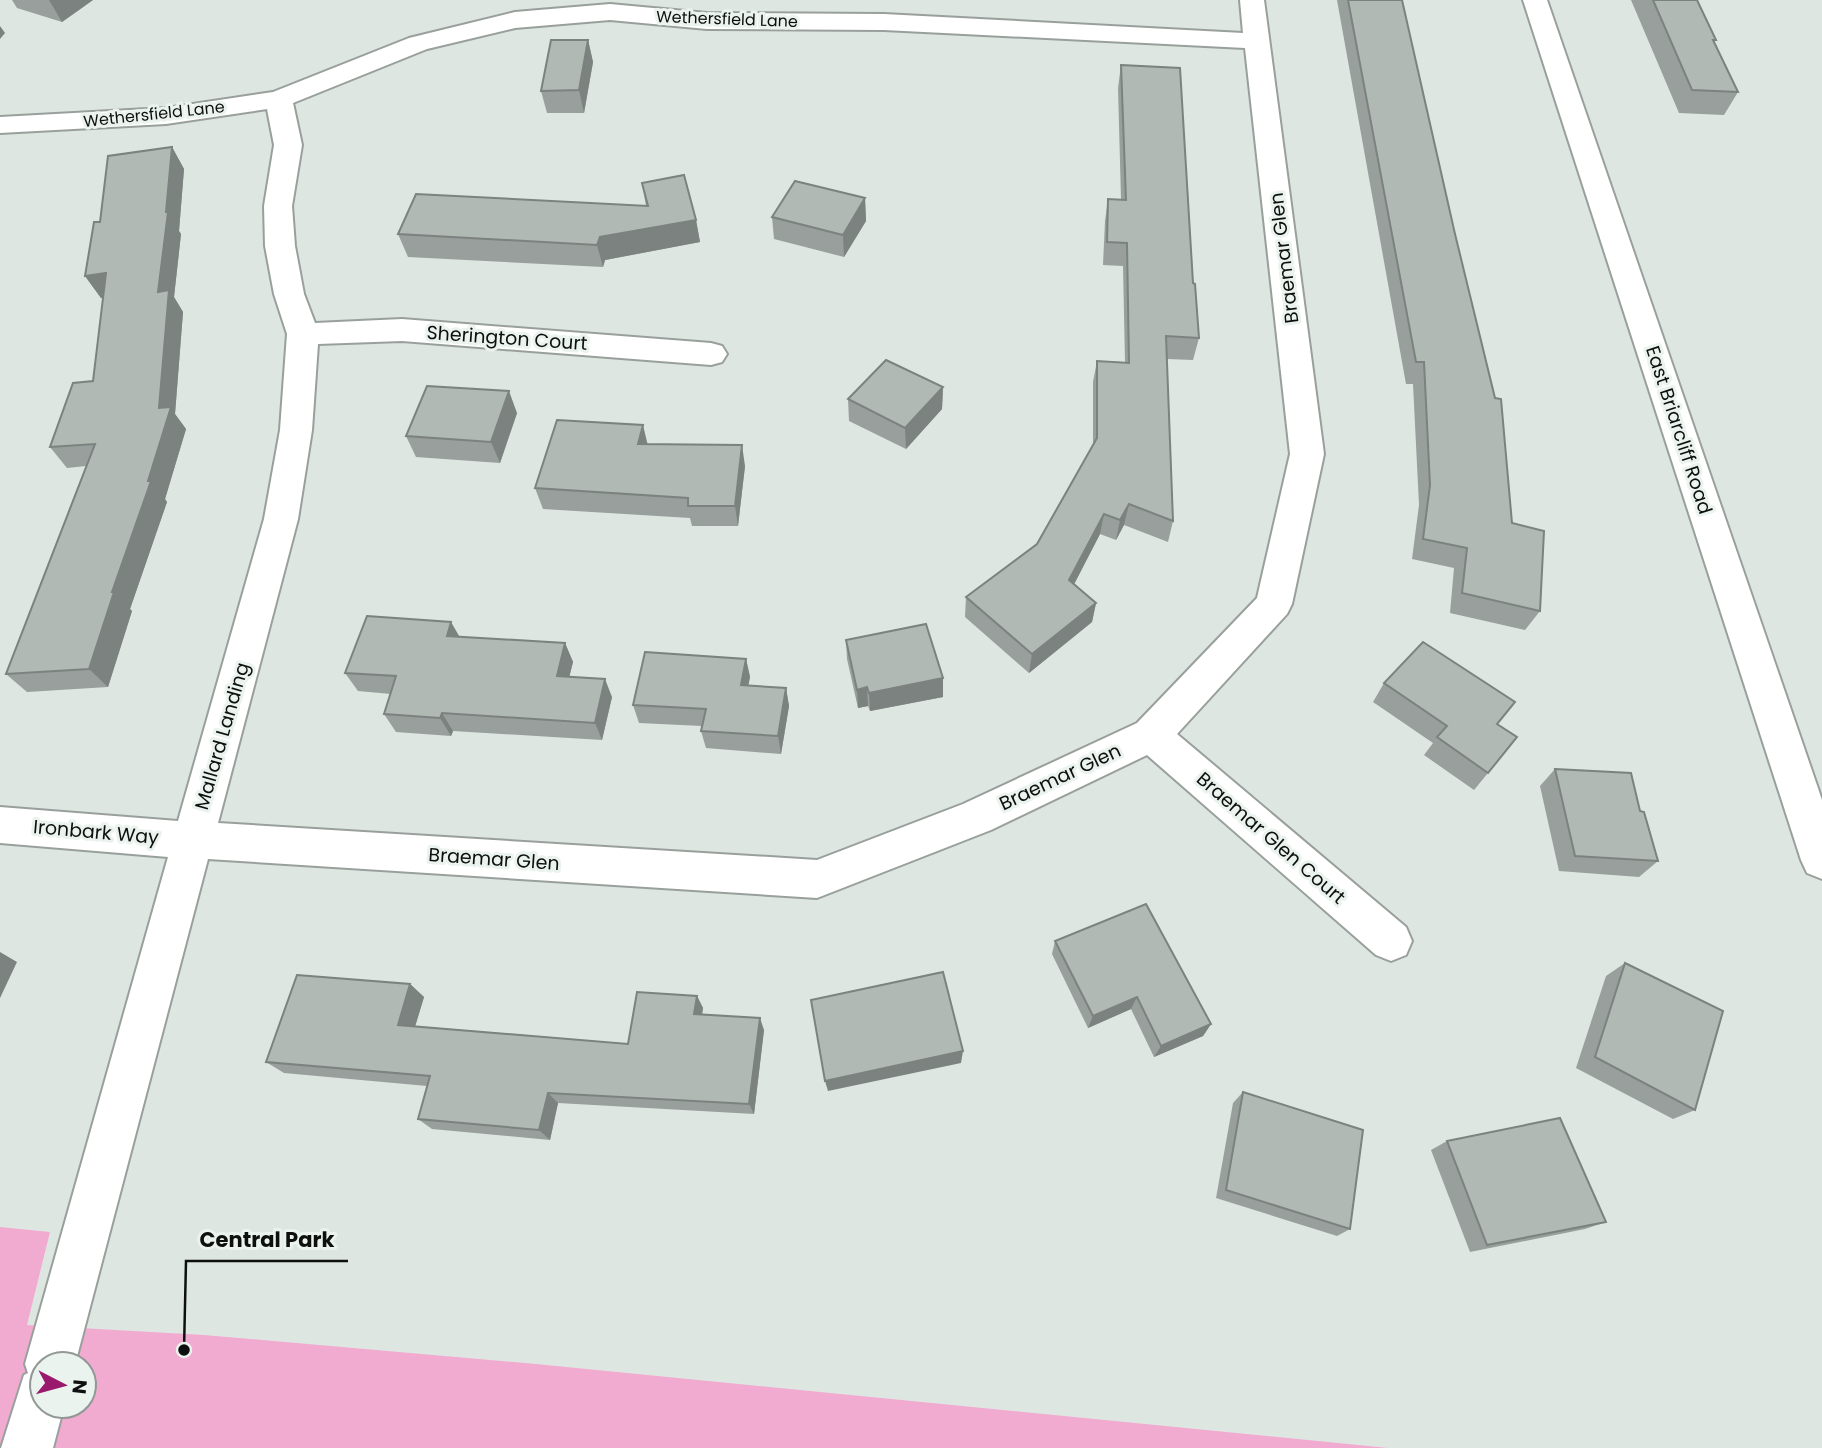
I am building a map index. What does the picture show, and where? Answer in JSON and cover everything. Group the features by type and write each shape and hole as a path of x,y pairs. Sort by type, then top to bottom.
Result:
{"street":[{"name":"Braemar Glen","path":"192,840 817,879 977,817 1151,734 1274,604 1307,454 1252,0"},
{"name":"East Briarcliff Road","path":"1535,0 1822,860"},
{"name":"Wethersfield Lane","path":"0,125 166,116 279,99 418,43 515,20 610,12 707,21 884,22 1259,41"},
{"name":"Mallard Landing","path":"54,1350 281,519 296,430 303,334 289,294 280,246 278,206 288,145 279,99"},
{"name":"Sherington Court","path":"303,334 402,330 711,354"},
{"name":"Braemar Glen Court","path":"1151,734 1391,941"},
{"name":"Ironbark Way","path":"0,824 192,840"},
{"path":"27,1448 35,1420"}],"shaded area":[{"path":"0,1227 50,1232 27,1325 204,1335 536,1364 1388,1448 0,1448"}],"building":[{"path":"1348,0 1402,0 1495,398 1501,399 1512,523 1544,531 1540,611 1462,593 1467,548 1423,539 1430,485 1424,362 1416,362"},
{"path":"1653,0 1697,0 1738,92 1692,90"},
{"path":"551,40 588,40 579,90 541,91"},
{"path":"1121,65 1180,68 1193,283 1199,338 1166,336 1173,521 1129,504 1120,520 1104,514 1069,580 1096,603 1032,654 966,597 1037,544 1097,438 1097,361 1129,363 1127,243 1107,242 1108,199 1126,200"},
{"path":"172,147 168,212 158,292 169,290 159,408 171,407 148,481 151,481 112,592 89,669 6,674 95,444 50,447 73,383 93,381 106,273 85,276 94,222 100,222 108,156"},
{"path":"684,175 696,220 600,237 597,245 398,234 416,194 648,206 642,183"},
{"path":"795,181 865,198 843,235 772,217"},
{"path":"886,360 943,387 905,428 848,399"},
{"path":"427,386 509,391 491,442 406,436"},
{"path":"557,420 643,425 638,444 742,445 735,506 688,506 688,498 535,488"},
{"path":"367,616 451,622 447,636 565,643 557,676 605,679 595,723 442,713 440,718 384,714 396,676 345,673"},
{"path":"926,624 943,678 869,693 867,687 857,690 846,640"},
{"path":"1423,642 1515,702 1497,724 1517,737 1488,773 1437,737 1447,726 1384,683"},
{"path":"645,652 746,659 741,685 786,688 778,736 701,731 706,709 633,705"},
{"path":"1555,769 1631,773 1640,811 1644,812 1658,861 1575,856"},
{"path":"1146,904 1211,1024 1161,1046 1137,997 1093,1016 1055,941"},
{"path":"1625,963 1723,1011 1695,1110 1595,1057"},
{"path":"943,972 963,1051 825,1081 811,1000"},
{"path":"297,975 410,984 398,1025 628,1044 637,992 697,996 694,1014 760,1018 749,1104 548,1093 539,1130 418,1119 430,1076 266,1062"},
{"path":"1243,1092 1363,1130 1350,1229 1226,1190"},
{"path":"1560,1118 1606,1222 1487,1245 1447,1141"}],"place":[{"name":"Central Park","path":"184,1350"}]}
